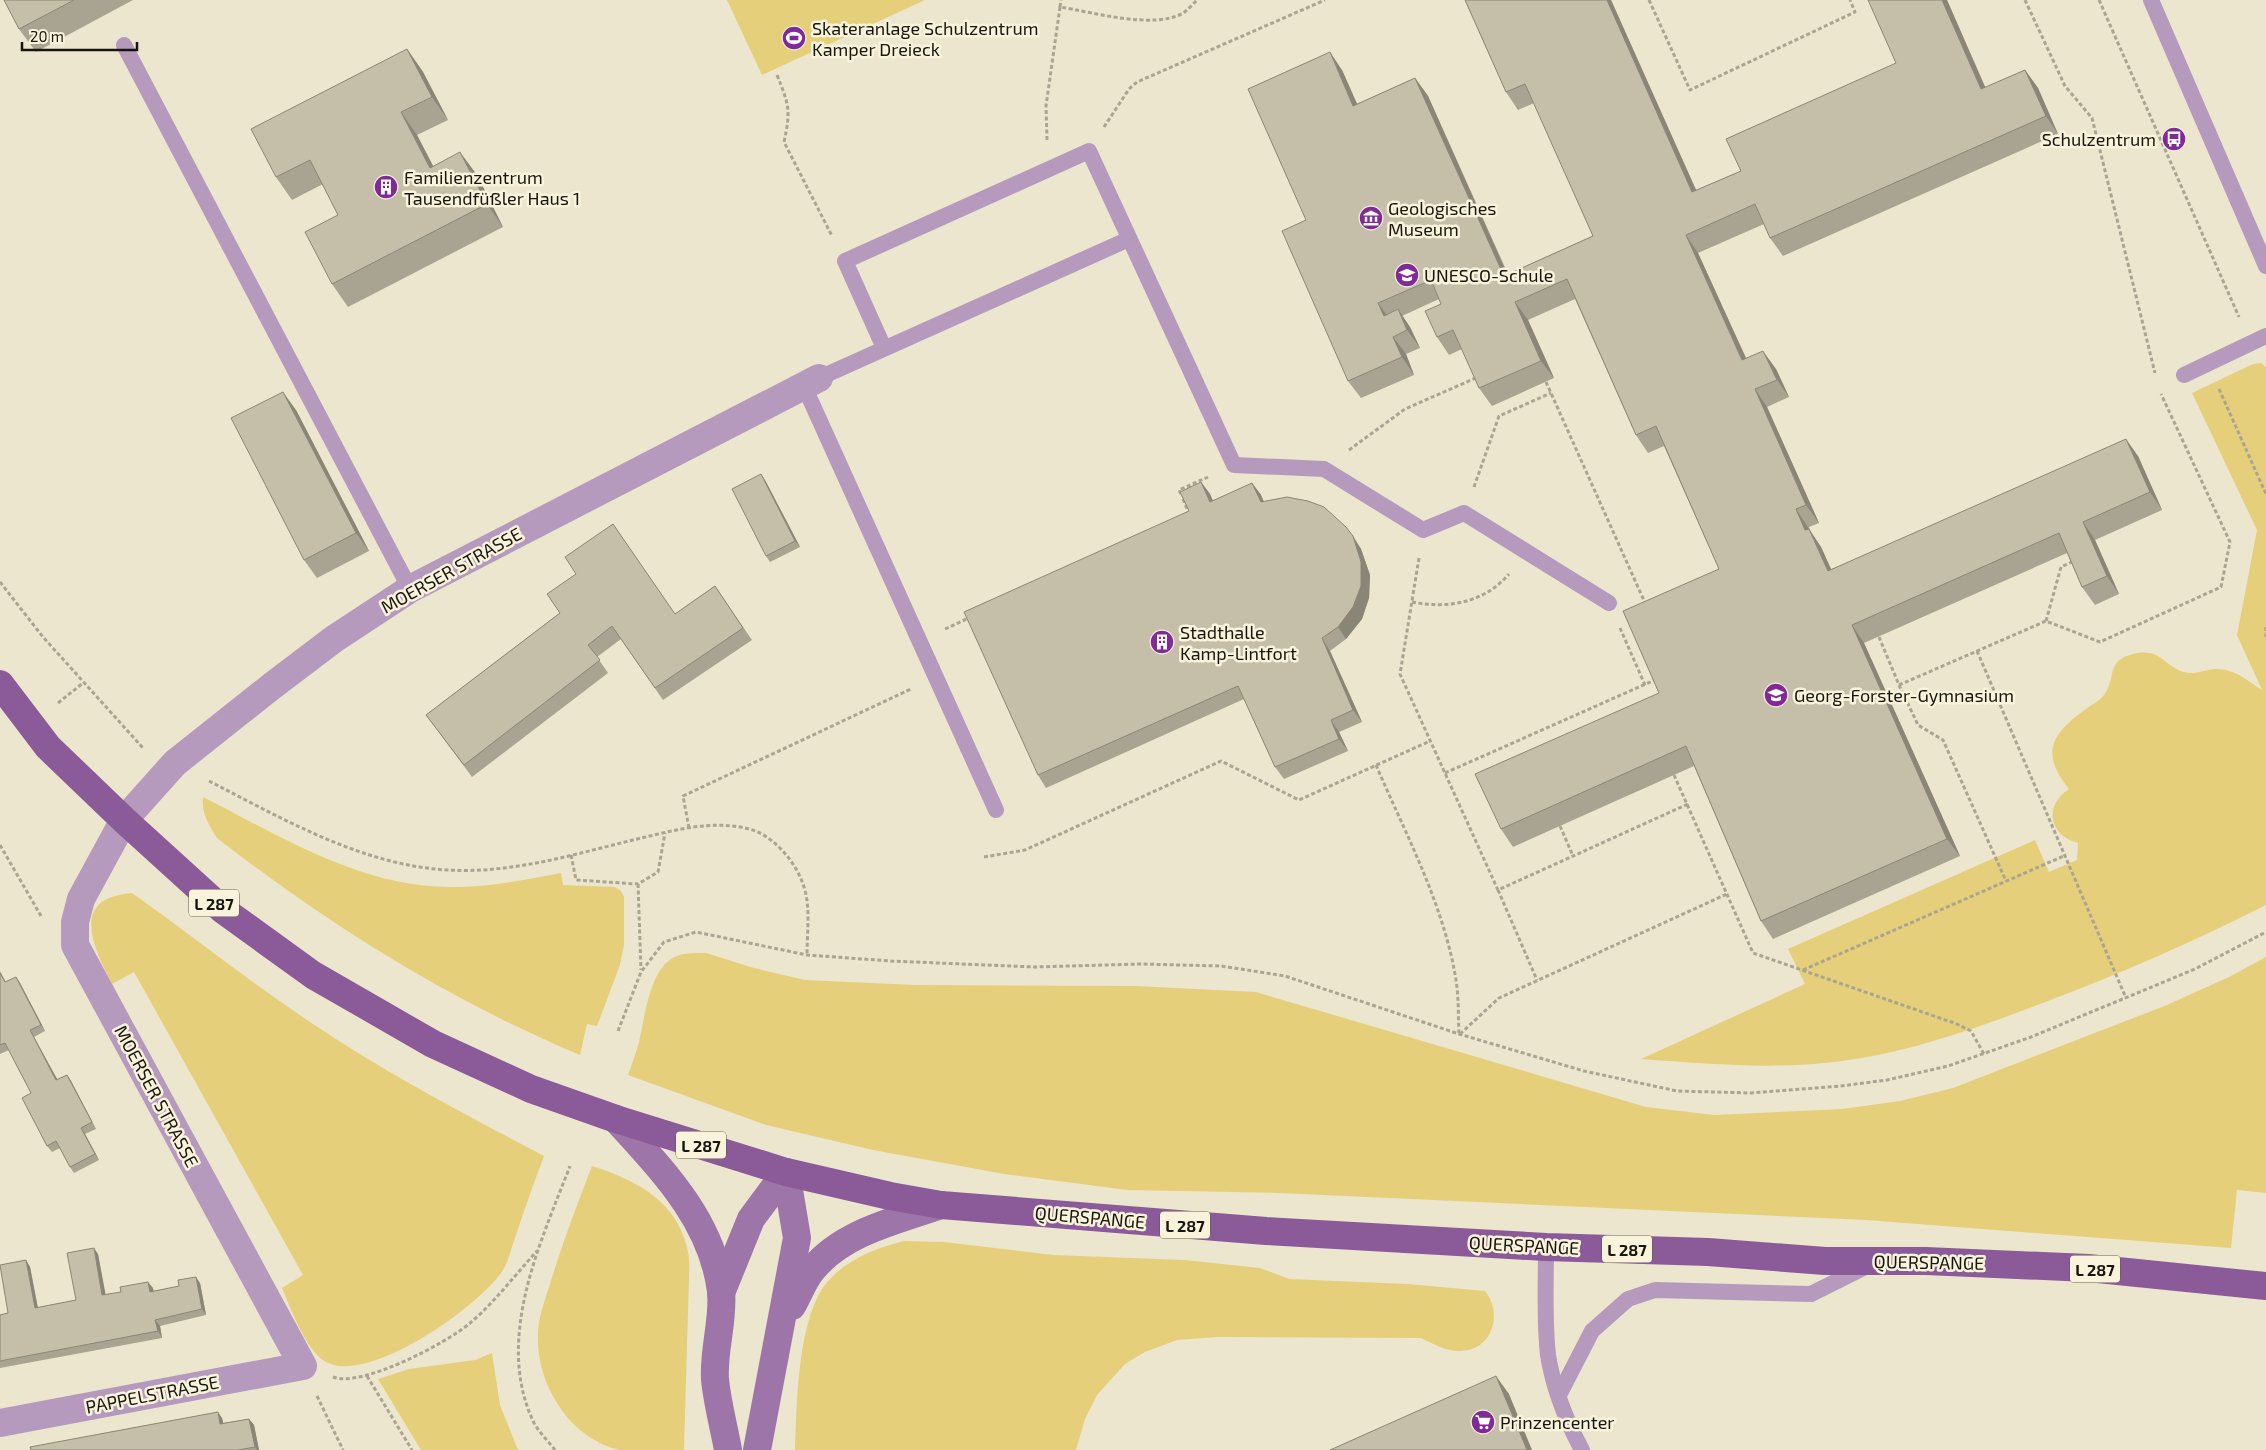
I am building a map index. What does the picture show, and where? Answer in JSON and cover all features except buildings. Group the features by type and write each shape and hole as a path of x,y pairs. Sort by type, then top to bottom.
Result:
{"main road":[{"name":"L 287","path":"0,684 48,747 124,820 223,910 313,975 434,1044 531,1089 616,1119 786,1172"},
{"path":"616,1119 667,1175 698,1220 715,1259 721,1293 715,1378 728,1450"},
{"path":"721,1293 751,1219 786,1172"},
{"path":"757,1450 782,1324 796,1238 786,1172"},
{"name":"QUERSPANGE","path":"786,1172 890,1196 942,1205 1266,1231 1546,1247 1708,1252 1825,1261 2088,1268 2264,1286"},
{"path":"782,1324 812,1270 834,1249 872,1230 942,1205"}],"street":[{"name":"MOERSER STRASSE","path":"303,1366 75,945 75,922 81,899 124,820 175,763 334,638 410,589 812,382"},
{"name":"PAPPELSTRASSE","path":"0,1423 303,1366"}],"lane":[{"path":"2151,0 2266,266"},
{"path":"124,46 410,589"},
{"path":"884,348 845,261 1089,151 1234,465 1324,469 1423,530 1464,513 1609,603"},
{"path":"996,810 919,641 812,382 1129,239"},
{"path":"2184,375 2266,336"},
{"path":"1546,1247 1545,1318 1548,1357 1567,1422 1582,1450"},
{"path":"1559,1395 1592,1331 1628,1299 1655,1290 1811,1294 1878,1261"}],"path":[{"path":"1058,165 1046,140 1046,106 1061,0"},
{"path":"1060,7 1139,19 1165,19 1184,13 1198,0"},
{"path":"1089,151 1121,99 1129,88 1137,82 1325,0"},
{"path":"1649,0 1690,90 1855,12 1850,0"},
{"path":"2025,0 2065,86 2092,118 2156,377"},
{"path":"2099,0 2251,344"},
{"path":"777,75 787,99 790,116 784,142 845,261"},
{"path":"2208,364 2266,494"},
{"path":"1324,469 1405,409 1478,377"},
{"path":"1546,382 1650,614"},
{"path":"1464,513 1499,416 1551,393"},
{"path":"1899,685 2046,621 2100,642 2220,587 2230,542 2179,433"},
{"path":"1182,520 1190,517 1179,490 1234,465"},
{"path":"1423,530 1400,674 1537,980"},
{"path":"1412,602 1433,606 1448,605 1476,598 1501,584 1514,568 1524,550"},
{"path":"2046,621 2061,567 2075,561"},
{"path":"0,582 43,638 146,751 175,763 270,813 368,855 448,870 525,866 689,828 721,826 750,829 774,842 792,862 803,884 807,911 807,955"},
{"path":"1609,603 1645,685"},
{"path":"919,641 973,616"},
{"path":"2266,627 2266,637"},
{"path":"1878,637 1918,726 1943,740 2006,881"},
{"path":"1977,651 2066,854 2126,998"},
{"path":"689,828 683,796 937,678"},
{"path":"1444,772 1658,679"},
{"path":"984,857 1025,850 1221,761 1299,800 1430,741"},
{"path":"1376,765 1433,896 1447,940 1456,981 1459,1034"},
{"path":"1674,775 1753,953 1957,1024 1971,1031 1984,1054"},
{"path":"1498,890 1688,804"},
{"path":"1560,826 1573,856"},
{"path":"571,855 576,880 638,884 658,872 665,833"},
{"path":"0,845 42,918"},
{"path":"1802,970 2066,854"},
{"path":"638,884 641,972"},
{"path":"1459,1034 1499,998 1727,894"},
{"path":"618,1031 641,972 664,942 696,932 807,955 891,961 1034,967 1141,964 1221,966 1284,976 1459,1034 1584,1071 1677,1091 1751,1094 1887,1080 1948,1066 1984,1054 2195,969 2266,932"},
{"path":"554,1450 534,1424 519,1378 520,1321 538,1251 570,1166"},
{"path":"412,1450 367,1376 413,1357 469,1324 538,1251"},
{"path":"303,1366 343,1450"}],"shaded area":[{"name":"Skateranlage Schulzentrum Kamper Dreieck","path":"727,0 925,0 762,75"},
{"path":"2261,363 2266,367 2266,905 2185,944 2076,990 1977,1027 1905,1049 1856,1059 1803,1065 1695,1063 1641,1059 1805,984 1788,949 2035,840 2049,872 2077,860 2078,843 2060,833 2055,827 2053,819 2056,803 2069,789 2054,765 2053,745 2064,727 2102,697 2108,689 2115,666 2124,657 2133,654 2150,653 2161,658 2171,666 2188,673 2214,669 2228,670 2240,675 2262,690 2237,635 2257,530 2192,393 2253,364"},
{"path":"203,797 323,857 386,879 419,885 466,887 507,883 561,873 563,885 615,887 621,891 624,897 624,945 620,965 597,1026 587,1024 580,1055 484,1010 437,985 391,958 303,901 217,838 204,814"},
{"path":"132,893 267,992 369,1060 544,1156 505,1266 491,1285 472,1303 422,1338 395,1352 369,1362 345,1366 326,1362 312,1349 300,1329 282,1288 303,1275 134,972 112,984 99,955 91,927 93,914 99,904 112,897"},
{"path":"706,953 754,968 805,980 915,985 1136,986 1256,992 1646,1107 1714,1115 1842,1109 1900,1101 1953,1088 2167,1005 2229,977 2266,957 2266,1193 2237,1190 2231,1248 1866,1220 1279,1193 1127,1190 1004,1174 873,1150 766,1125 628,1075 639,1042 651,989 660,970 670,959 675,957 685,954"},
{"path":"592,1166 624,1178 653,1195 675,1219 683,1234 688,1252 689,1266 684,1450 620,1450 596,1441 581,1431 569,1419 558,1404 544,1376 538,1345 540,1316 565,1239"},
{"path":"904,1241 944,1242 1053,1255 1185,1260 1260,1268 1289,1279 1408,1284 1485,1291 1490,1300 1494,1319 1492,1329 1481,1344 1472,1349 1461,1351 1446,1349 1421,1338 1218,1337 1177,1340 1145,1352 1125,1364 1097,1395 1085,1419 1076,1450 795,1450 801,1360 811,1314 819,1294 830,1279 846,1265 883,1247"},
{"path":"492,1353 500,1405 518,1450 421,1450 378,1379 409,1369 475,1360"}],"place":[{"name":"Skateranlage Schulzentrum Kamper Dreieck","path":"794,38"},
{"name":"Schulzentrum","path":"2174,139"},
{"name":"Familienzentrum Tausendfüßler Haus 1","path":"386,187"},
{"name":"Geologisches Museum","path":"1371,218"},
{"name":"UNESCO-Schule","path":"1407,275"},
{"name":"Stadthalle Kamp-Lintfort","path":"1162,642"},
{"name":"Georg-Forster-Gymnasium","path":"1776,695"},
{"name":"Prinzencenter","path":"1483,1422"}]}
